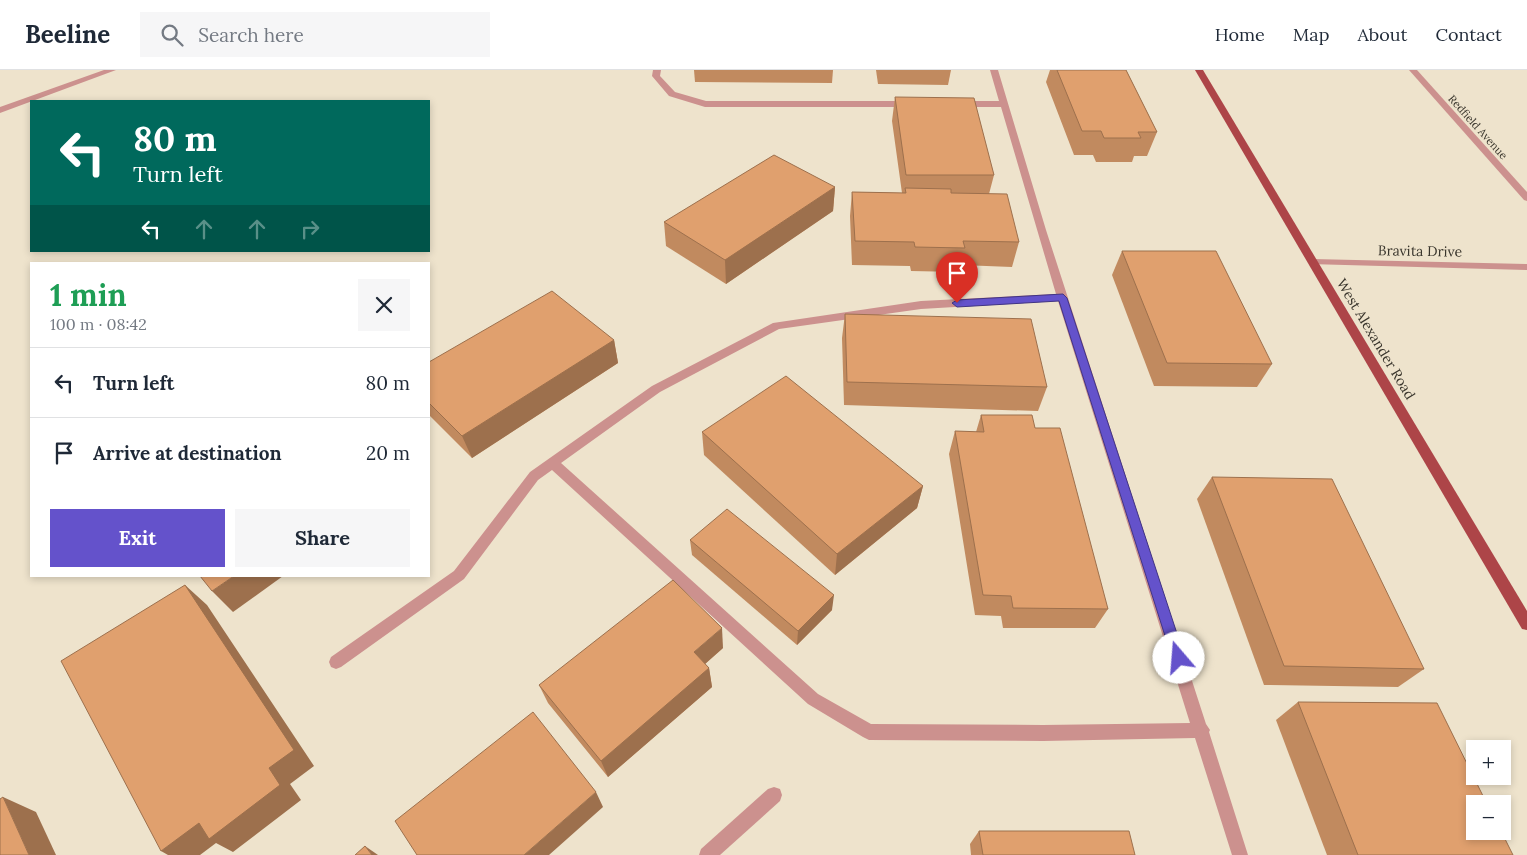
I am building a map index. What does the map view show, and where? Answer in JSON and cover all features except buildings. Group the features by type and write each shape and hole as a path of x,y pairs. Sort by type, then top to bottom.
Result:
{"main road":[{"name":"West Alexander Road","path":"1199,70 1527,624"}],"street":[{"path":"0,110 112,70"},
{"path":"657,70 656,76 672,94 705,104 915,104"},
{"path":"994,70 1063,298 1202,730 1240,855"},
{"name":"Redfield Avenue","path":"1413,70 1527,198"},
{"path":"955,104 1004,104"},
{"name":"Bravita Drive","path":"1313,262 1527,267"},
{"path":"336,662 459,575 534,476 656,389 777,326 921,305 1063,298"},
{"path":"552,463 814,698 869,732 1043,734 1202,730"},
{"path":"707,855 774,795"}],"route":[{"path":"957,303 1063,298 1179,658"}]}
